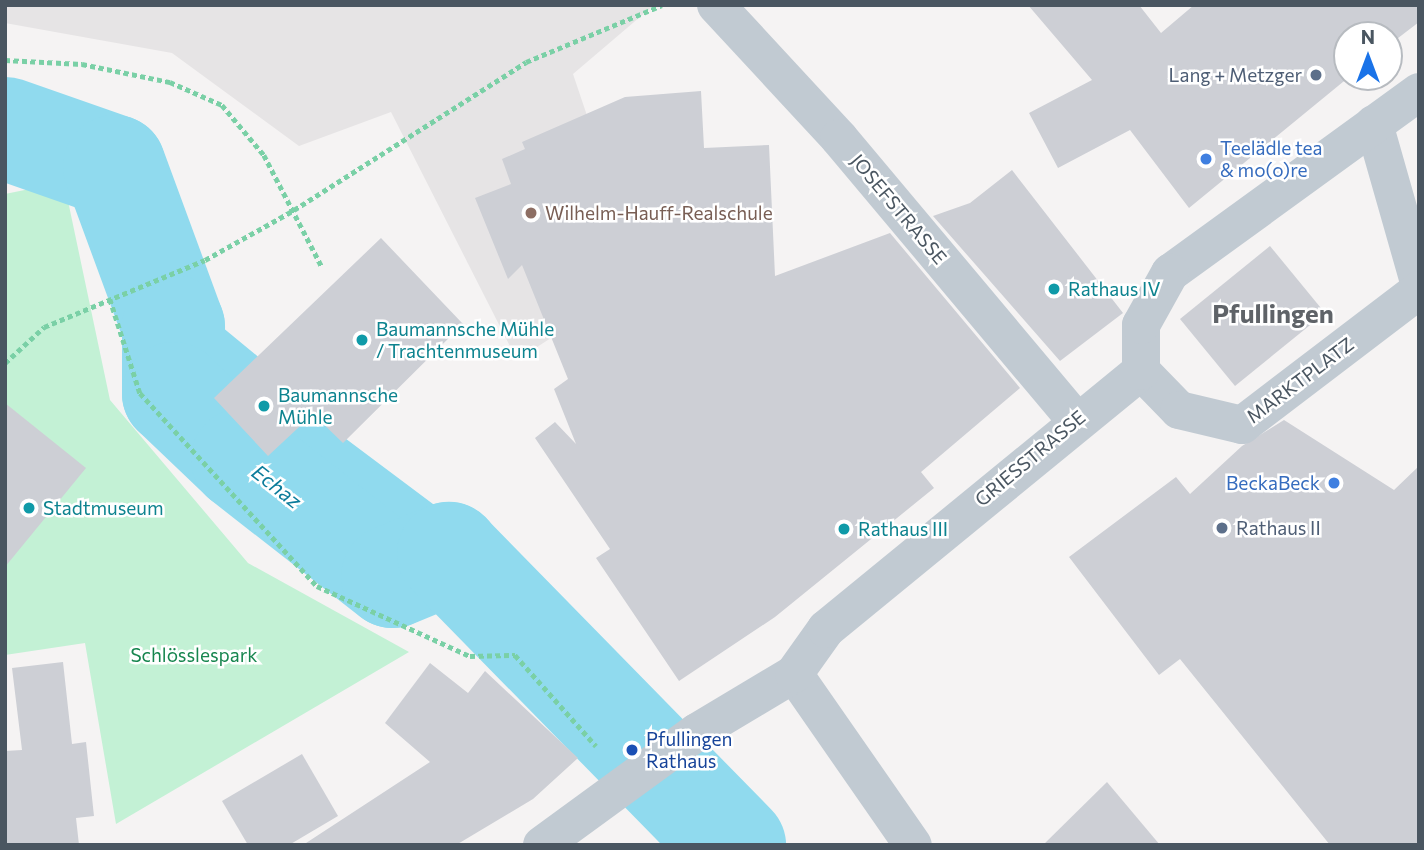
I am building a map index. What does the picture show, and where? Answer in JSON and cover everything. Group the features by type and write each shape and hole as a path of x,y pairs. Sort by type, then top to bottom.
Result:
{"street":[{"name":"JOSEFSTRASSE","path":"716,5 839,138 1075,419"},
{"path":"1141,371 1141,325 1170,273 1419,92"},
{"path":"1374,124 1419,282"},
{"name":"MARKTPLATZ","path":"1141,371 1179,410 1242,425 1419,290"},
{"name":"GRIESSTRASSE","path":"542,845 697,732 794,674 826,629 1075,419 1141,371"},
{"path":"794,674 913,845"}],"path":[{"path":"5,362 44,327 205,260 294,210 526,62 662,5"},
{"path":"5,60 82,64 145,77 222,105 264,155 322,267"},
{"path":"110,299 139,393 317,586 470,656 515,655 629,783"}],"shaded area":[{"name":"Wilhelm-Hauff-Realschule","path":"5,5 654,5 573,74 642,279 517,360 391,112 299,146 172,53 5,23"}],"green space":[{"name":"Schlösslespark","path":"64,182 110,400 248,563 409,652 116,824 85,643 5,655 5,194"}],"building":[{"path":"1028,5 1139,5 1161,33 1194,5 1419,5 1419,22 1403,34 1403,21 1333,21 1333,90 1189,208 1130,130 1058,168 1029,113 1092,80"},
{"path":"701,91 704,148 769,145 775,276 890,233 1020,388 921,472 934,488 775,617 679,681 596,558 610,549 535,438 555,422 576,444 554,389 568,379 522,265 508,279 475,198 511,184 502,159 525,149 522,142 625,97"},
{"name":"Rathaus IV","path":"1012,170 1123,313 1060,361 933,216 970,203"},
{"name":"Baumannsche Mühle / Trachtenmuseum","path":"381,238 463,324 343,443 313,414 268,456 214,398"},
{"path":"1270,246 1325,313 1235,386 1180,319"},
{"name":"Stadtmuseum","path":"5,403 86,468 5,567"},
{"path":"1284,420 1394,490 1419,466 1419,845 1330,845 1180,659 1159,675 1069,557 1176,477 1190,494 1242,446"},
{"path":"63,662 72,744 86,742 94,816 76,818 79,845 5,845 5,751 22,750 12,668"},
{"path":"430,663 468,693 485,671 578,758 533,799 456,845 303,845 430,762 385,723"},
{"path":"302,754 338,816 289,845 248,845 222,801"},
{"path":"1107,782 1160,845 1043,845"}],"waterway":[{"name":"Echaz","path":"5,128 114,166 173,326 173,393 242,459 392,576 448,553 734,845"},
{"path":"5,167 114,166"},
{"name":"Echaz","path":"173,326 236,378"},
{"name":"Echaz","path":"290,435 448,553"},
{"name":"Echaz","path":"733,842 737,845"}],"place":[{"name":"Lang + Metzger","path":"1316,75"},
{"name":"Teelädle tea & mo(o)re","path":"1206,159"},
{"name":"Wilhelm-Hauff-Realschule","path":"531,213"},
{"name":"Rathaus IV","path":"1054,289"},
{"name":"Baumannsche Mühle / Trachtenmuseum","path":"362,340"},
{"name":"Baumannsche Mühle","path":"264,406"},
{"name":"BeckaBeck","path":"1334,483"},
{"name":"Stadtmuseum","path":"29,508"},
{"name":"Rathaus II","path":"1222,528"},
{"name":"Rathaus III","path":"844,529"},
{"name":"Pfullingen Rathaus","path":"632,750"}],"district":[{"name":"Pfullingen","path":"1273,313"}]}
